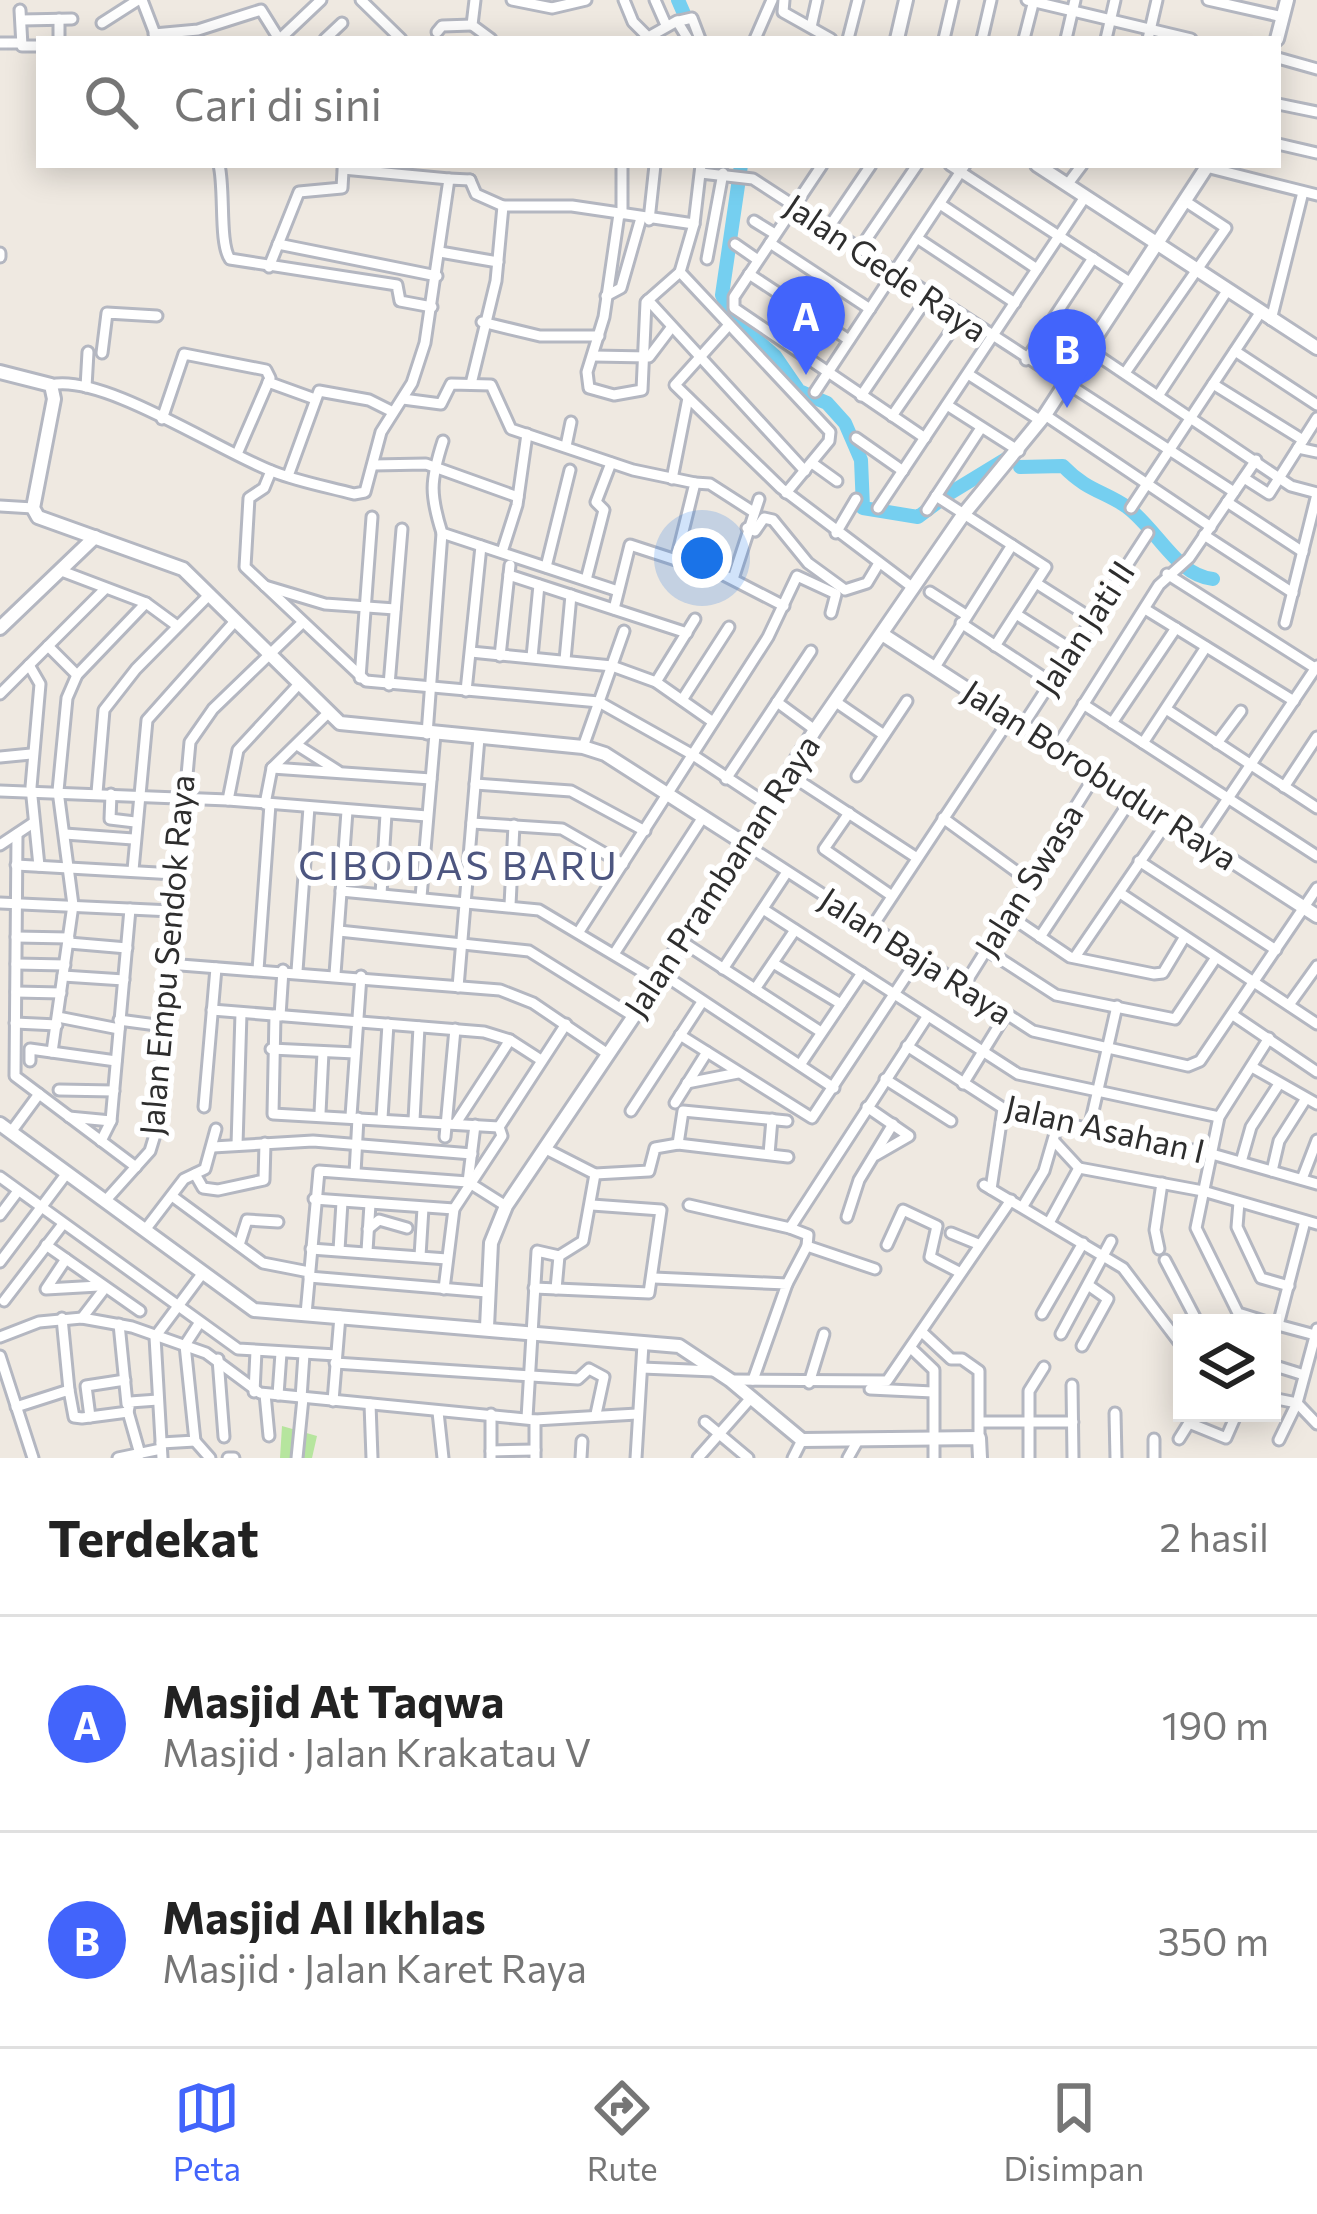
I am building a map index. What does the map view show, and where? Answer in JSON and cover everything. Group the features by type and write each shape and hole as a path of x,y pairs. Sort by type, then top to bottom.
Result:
{"street":[{"path":"361,0 398,36"},
{"path":"472,25 475,0"},
{"path":"515,0 553,4 586,0"},
{"path":"624,0 633,22 646,36"},
{"path":"655,0 666,26"},
{"path":"757,36 772,0"},
{"path":"784,0 782,11 826,36"},
{"path":"811,27 818,0"},
{"path":"849,36 858,0"},
{"path":"898,36 906,0"},
{"path":"945,36 953,0"},
{"path":"983,36 991,0"},
{"path":"1025,36 1031,0 1074,6 1149,34 1157,0"},
{"path":"1107,36 1115,0"},
{"path":"1208,0 1282,17"},
{"path":"1278,36 1287,0"},
{"path":"283,36 318,1"},
{"path":"1067,36 1074,6"},
{"path":"103,23 143,8 156,36 198,30 260,10 280,36"},
{"path":"21,43 21,15 72,19"},
{"path":"59,19 59,36"},
{"path":"651,36 684,19"},
{"path":"684,19 687,36"},
{"path":"684,19 698,36"},
{"path":"329,36 342,22"},
{"path":"437,32 442,26 472,25 487,36"},
{"path":"0,43 36,46"},
{"path":"1281,59 1317,68"},
{"path":"1281,105 1317,112"},
{"path":"1281,145 1317,153"},
{"path":"219,168 226,214 224,252 230,259 397,285 400,301 432,307"},
{"path":"269,267 298,192 342,188 347,168 449,179 473,175 476,194 503,206 572,206 694,224"},
{"path":"622,168 620,214 589,388 614,395 642,391 648,300 680,272 694,224 701,169"},
{"path":"606,296 622,288 645,219 654,168"},
{"path":"815,168 734,297 738,314 925,438"},
{"path":"827,230 869,168"},
{"path":"859,250 915,168"},
{"path":"815,392 963,168 1131,284"},
{"name":"Jalan Prambanan Raya","path":"487,1328 491,1243 506,1206 815,730 963,515 1005,470 1043,418 1206,168"},
{"path":"1214,168 1317,195"},
{"name":"Jalan Gede Raya","path":"701,169 747,176 1168,450 1303,552"},
{"path":"707,259 724,171"},
{"path":"1074,173 1085,197 1317,348"},
{"path":"360,678 372,513 365,492 393,412 403,399 425,343 449,179"},
{"path":"1131,508 1235,351 1266,317 1303,192"},
{"path":"878,508 1085,197"},
{"path":"1125,373 1227,226 1185,201"},
{"path":"940,204 1037,269"},
{"path":"472,384 498,262 503,206"},
{"path":"754,220 772,239 870,308"},
{"path":"917,238 1015,303"},
{"path":"278,244 437,276"},
{"path":"735,244 758,260"},
{"path":"440,252 498,262"},
{"path":"1026,360 1093,258"},
{"path":"680,272 829,430 830,441 786,493"},
{"path":"749,274 849,340"},
{"path":"1158,395 1227,291"},
{"path":"861,396 928,297"},
{"path":"648,300 808,467 837,481"},
{"path":"102,352 107,313 157,316"},
{"path":"892,416 960,318"},
{"path":"482,322 540,337 599,336"},
{"path":"728,326 675,386 786,493 912,587"},
{"path":"645,358 670,328"},
{"path":"1088,349 1296,488 1317,494 1286,623"},
{"path":"1235,351 1317,405"},
{"path":"86,387 88,352"},
{"path":"162,419 184,354 266,370 268,382 237,454"},
{"path":"593,356 645,358"},
{"path":"0,372 51,385 86,387 271,471 365,492"},
{"path":"968,374 1147,484 1293,593"},
{"path":"268,382 315,399"},
{"path":"403,399 441,404 451,384 495,387 508,427 611,463 710,484 752,511"},
{"path":"1213,384 1317,452"},
{"path":"51,385 54,400 33,508 38,517 173,563 328,712 354,728 583,747 605,754 742,842"},
{"path":"288,476 315,399 324,390 369,400 393,412"},
{"path":"672,479 688,398"},
{"path":"946,405 1017,454"},
{"path":"1244,478 1269,494 1317,418"},
{"path":"566,446 571,422"},
{"path":"927,510 981,428"},
{"path":"502,552 518,497 527,434"},
{"path":"856,437 903,471"},
{"path":"421,897 442,533 431,506 433,468 443,441"},
{"path":"1055,748 1144,609 1170,572 1189,558 1256,460"},
{"path":"586,580 604,510 596,502 611,463"},
{"path":"373,465 433,468 518,497"},
{"path":"546,568 569,470"},
{"path":"271,471 267,484 249,498 245,568 360,678 389,685 599,702 693,754 767,804"},
{"path":"676,560 695,483"},
{"path":"936,496 1046,569 995,646"},
{"path":"733,579 759,499"},
{"path":"836,532 856,499"},
{"path":"0,506 33,508"},
{"path":"747,528 755,531 765,518 773,520 808,563 845,590 867,583 879,563"},
{"path":"389,685 402,529"},
{"path":"442,533 618,591"},
{"name":"Jalan Jati II","path":"872,927 943,818 1049,682 1148,533"},
{"path":"0,628 94,537"},
{"path":"614,609 630,545 733,579 784,605"},
{"path":"935,667 1012,545"},
{"path":"466,691 481,546"},
{"path":"59,570 146,603 176,626"},
{"path":"500,656 510,570 539,585 687,633"},
{"path":"1170,572 1316,667 1200,840"},
{"path":"580,930 669,795 798,575 836,594 831,613"},
{"path":"972,575 986,585"},
{"path":"1036,583 1091,618"},
{"path":"260,585 365,609 395,609"},
{"path":"532,658 539,585"},
{"path":"0,694 105,589"},
{"path":"930,592 995,646 1049,682"},
{"path":"98,793 102,719 108,703 210,594"},
{"path":"565,660 571,595"},
{"path":"52,1052 73,905 58,791 67,698 77,674 146,603"},
{"path":"1144,609 1294,700"},
{"path":"1016,614 1071,649"},
{"path":"656,682 695,619"},
{"path":"133,870 147,720 236,620"},
{"name":"Jalan Empu Sendok Raya","path":"106,1201 154,1138 186,753 195,732 301,624"},
{"path":"682,700 729,627"},
{"path":"1112,723 1176,628"},
{"path":"583,747 624,631"},
{"name":"Jalan Borobudur Raya","path":"882,634 1317,916"},
{"path":"48,646 77,674"},
{"path":"1143,743 1206,646"},
{"path":"726,779 811,651"},
{"path":"471,652 612,666 656,682 713,722"},
{"path":"29,665 40,683 31,790 39,866"},
{"path":"228,800 238,750 299,684"},
{"path":"857,776 908,700"},
{"path":"777,702 815,730"},
{"path":"836,702 884,735"},
{"path":"1083,704 1317,856"},
{"path":"1166,709 1317,807"},
{"path":"1217,742 1241,711"},
{"path":"258,970 272,768 328,712"},
{"path":"1284,787 1317,736"},
{"path":"458,987 479,738"},
{"path":"297,745 339,771"},
{"path":"0,757 32,754"},
{"path":"272,768 431,779"},
{"path":"788,773 917,858"},
{"name":"Jalan Swasa","path":"963,987 1096,774"},
{"path":"475,784 571,791 645,831"},
{"path":"0,791 228,800 427,817"},
{"path":"111,794 110,819 135,822"},
{"path":"1040,937 1132,798"},
{"path":"297,970 309,807"},
{"path":"334,974 347,811"},
{"path":"849,813 824,844 825,851 892,896"},
{"path":"382,894 386,814"},
{"path":"614,953 703,817"},
{"path":"943,818 1028,880"},
{"path":"1075,957 1168,821"},
{"path":"472,823 562,829 622,864"},
{"path":"0,845 33,824"},
{"path":"510,905 514,825"},
{"path":"16,834 15,1076 136,1167"},
{"path":"64,834 133,838"},
{"name":"Jalan Baja Raya","path":"742,842 1039,1033 1194,1065 1256,983 1317,888"},
{"path":"1139,861 1276,950"},
{"path":"16,865 175,874"},
{"path":"723,969 787,872"},
{"path":"340,891 539,910 702,1002 833,1088"},
{"path":"1120,892 1317,1024"},
{"path":"0,903 172,911"},
{"path":"101,1141 111,1121 130,909"},
{"path":"763,910 1022,1076 1219,1117"},
{"path":"1007,914 1075,957 1158,974 1184,938"},
{"path":"754,989 795,930"},
{"path":"339,931 530,951 633,1016"},
{"path":"16,937 127,948"},
{"path":"681,941 821,1033"},
{"path":"985,949 1050,992 1178,1018 1216,959"},
{"path":"680,1035 810,1119 918,958"},
{"path":"773,963 841,1004"},
{"path":"16,964 124,980"},
{"path":"168,964 297,970 516,994 608,1054"},
{"path":"203,1107 216,968"},
{"path":"283,970 271,1049 271,1113 500,1126"},
{"path":"1289,1005 1315,972"},
{"path":"800,1065 862,974"},
{"path":"355,1173 355,1053 361,976"},
{"path":"16,992 61,993"},
{"path":"631,1111 702,1002"},
{"path":"1089,1129 1117,1006"},
{"path":"212,1010 455,1029 510,1040 541,1060"},
{"path":"237,1145 242,1013"},
{"path":"964,1084 1006,1014"},
{"path":"1233,1016 1317,1072"},
{"path":"790,1228 927,1017"},
{"path":"15,1022 164,1026"},
{"path":"382,1118 388,1024"},
{"path":"500,1126 566,1024"},
{"path":"414,1120 419,1027"},
{"path":"452,1123 455,1029"},
{"path":"1241,1314 1197,1238 1219,1117 1269,1038"},
{"path":"445,1137 510,1040"},
{"name":"Jalan Asahan I","path":"907,1046 1003,1109 1212,1154 1317,1184"},
{"path":"271,1049 355,1053"},
{"path":"30,1055 52,1052 116,1061"},
{"path":"320,1113 322,1052"},
{"path":"675,1102 707,1052"},
{"path":"1252,1067 1317,1104"},
{"path":"687,1083 738,1072"},
{"path":"57,1107 60,1073"},
{"path":"29,1074 34,1090"},
{"path":"886,1079 951,1121"},
{"path":"1241,1162 1251,1127 1279,1084"},
{"path":"34,1090 6,1128 254,1310 487,1328 533,1338 686,1347 736,1379 750,1399 802,1440 852,1447 979,1447 981,1375 962,1359 951,1359 922,1332"},
{"path":"59,1090 114,1090"},
{"path":"1272,1171 1279,1141 1305,1100"},
{"path":"867,1107 910,1136 874,1156"},
{"path":"1003,1109 987,1187 1105,1254 1142,1287 1173,1333"},
{"path":"679,1144 683,1112 787,1121"},
{"path":"69,1117 111,1121"},
{"path":"769,1154 772,1119"},
{"path":"1023,1206 1058,1123"},
{"path":"847,1217 893,1124"},
{"path":"470,1182 476,1125"},
{"path":"444,1289 454,1209 504,1133 500,1126"},
{"path":"145,1230 172,1196 208,1164 216,1129"},
{"path":"1302,1179 1317,1140"},
{"path":"1054,1141 1079,1168 1203,1191 1311,1222 1277,1314"},
{"path":"195,1174 206,1190 264,1180 266,1143"},
{"path":"546,1149 595,1174 650,1171 655,1148 679,1144 788,1157"},
{"path":"213,1147 356,1145 472,1154"},
{"path":"1050,1222 1079,1168"},
{"path":"306,1313 319,1171 470,1182 506,1206"},
{"path":"0,1262 67,1173"},
{"path":"491,1414 491,1454 535,1454 531,1419 536,1252 559,1256 583,1241 595,1174"},
{"path":"0,1177 238,1348 532,1377 578,1379 588,1370 602,1374 596,1414"},
{"path":"1159,1249 1155,1230 1162,1183"},
{"path":"1,1212 19,1191"},
{"path":"172,1196 272,1267 487,1292"},
{"path":"314,1199 454,1209"},
{"path":"736,1379 883,1383 912,1349 1011,1200"},
{"path":"339,1250 342,1202"},
{"path":"1239,1202 1237,1227 1264,1282 1288,1286"},
{"path":"367,1251 370,1204"},
{"path":"534,1288 646,1296 654,1278 660,1209 592,1204"},
{"path":"689,1205 808,1235 736,1379"},
{"path":"420,1256 423,1208"},
{"path":"886,1245 903,1210 937,1226 930,1257 959,1272"},
{"path":"239,1246 248,1220 278,1222"},
{"path":"368,1229 380,1220 407,1228"},
{"path":"4,1301 63,1224"},
{"path":"950,1233 978,1244"},
{"path":"1061,1334 1091,1287 1112,1241"},
{"path":"1042,1314 1083,1243"},
{"path":"46,1245 140,1311"},
{"path":"806,1246 875,1269"},
{"path":"311,1249 447,1258"},
{"path":"556,1289 559,1256"},
{"path":"66,1259 46,1289 103,1287"},
{"path":"1165,1260 1193,1314"},
{"path":"162,1450 155,1337 202,1274"},
{"path":"654,1278 787,1284"},
{"path":"82,1318 103,1287"},
{"path":"1082,1346 1108,1299 1091,1287"},
{"path":"132,1327 156,1291"},
{"path":"123,1301 115,1323 140,1454"},
{"path":"333,1401 340,1316"},
{"path":"62,1318 74,1417 158,1400"},
{"path":"0,1337 62,1318 82,1318 132,1327 206,1353 260,1393 531,1419 638,1414"},
{"path":"200,1322 184,1345 195,1441 210,1458"},
{"path":"1279,1440 1297,1403 1316,1332 1281,1325"},
{"path":"809,1383 824,1334"},
{"path":"206,1353 219,1335"},
{"path":"636,1458 644,1343"},
{"path":"912,1349 933,1367 934,1448"},
{"path":"256,1351 269,1436"},
{"path":"278,1395 280,1353"},
{"path":"297,1458 304,1354"},
{"path":"0,1356 5,1385 33,1458"},
{"path":"218,1359 224,1437"},
{"path":"1029,1458 1029,1390 1044,1366"},
{"path":"642,1368 933,1392"},
{"path":"1281,1368 1304,1375"},
{"path":"90,1417 86,1386 125,1380"},
{"path":"1072,1385 1073,1458"},
{"path":"16,1407 69,1390"},
{"path":"698,1458 750,1399"},
{"path":"1281,1400 1297,1403 1317,1424"},
{"path":"370,1404 372,1458"},
{"path":"438,1412 443,1458"},
{"path":"1115,1413 1116,1458"},
{"path":"705,1422 748,1458"},
{"path":"980,1422 1072,1422"},
{"path":"1179,1439 1189,1423 1226,1438 1233,1422"},
{"path":"1154,1439 1154,1458"},
{"path":"793,1458 802,1440"},
{"path":"118,1458 195,1441"},
{"path":"581,1458 582,1441"}],"green space":[{"path":"282,1426 317,1436 312,1458 280,1458"}],"waterway":[{"path":"678,0 694,36"},
{"path":"741,168 722,295 733,319 775,356 799,391 827,403 845,423 861,460 863,508 918,517 938,502"},
{"path":"942,498 1006,459"},
{"path":"1020,467 1063,466 1138,516 1189,570 1213,579"}],"place":[{"name":"Masjid At Taqwa","path":"806,375"},
{"name":"Masjid Al Ikhlas","path":"1067,408"}],"district":[{"name":"CIBODAS BARU","path":"459,866"}]}
